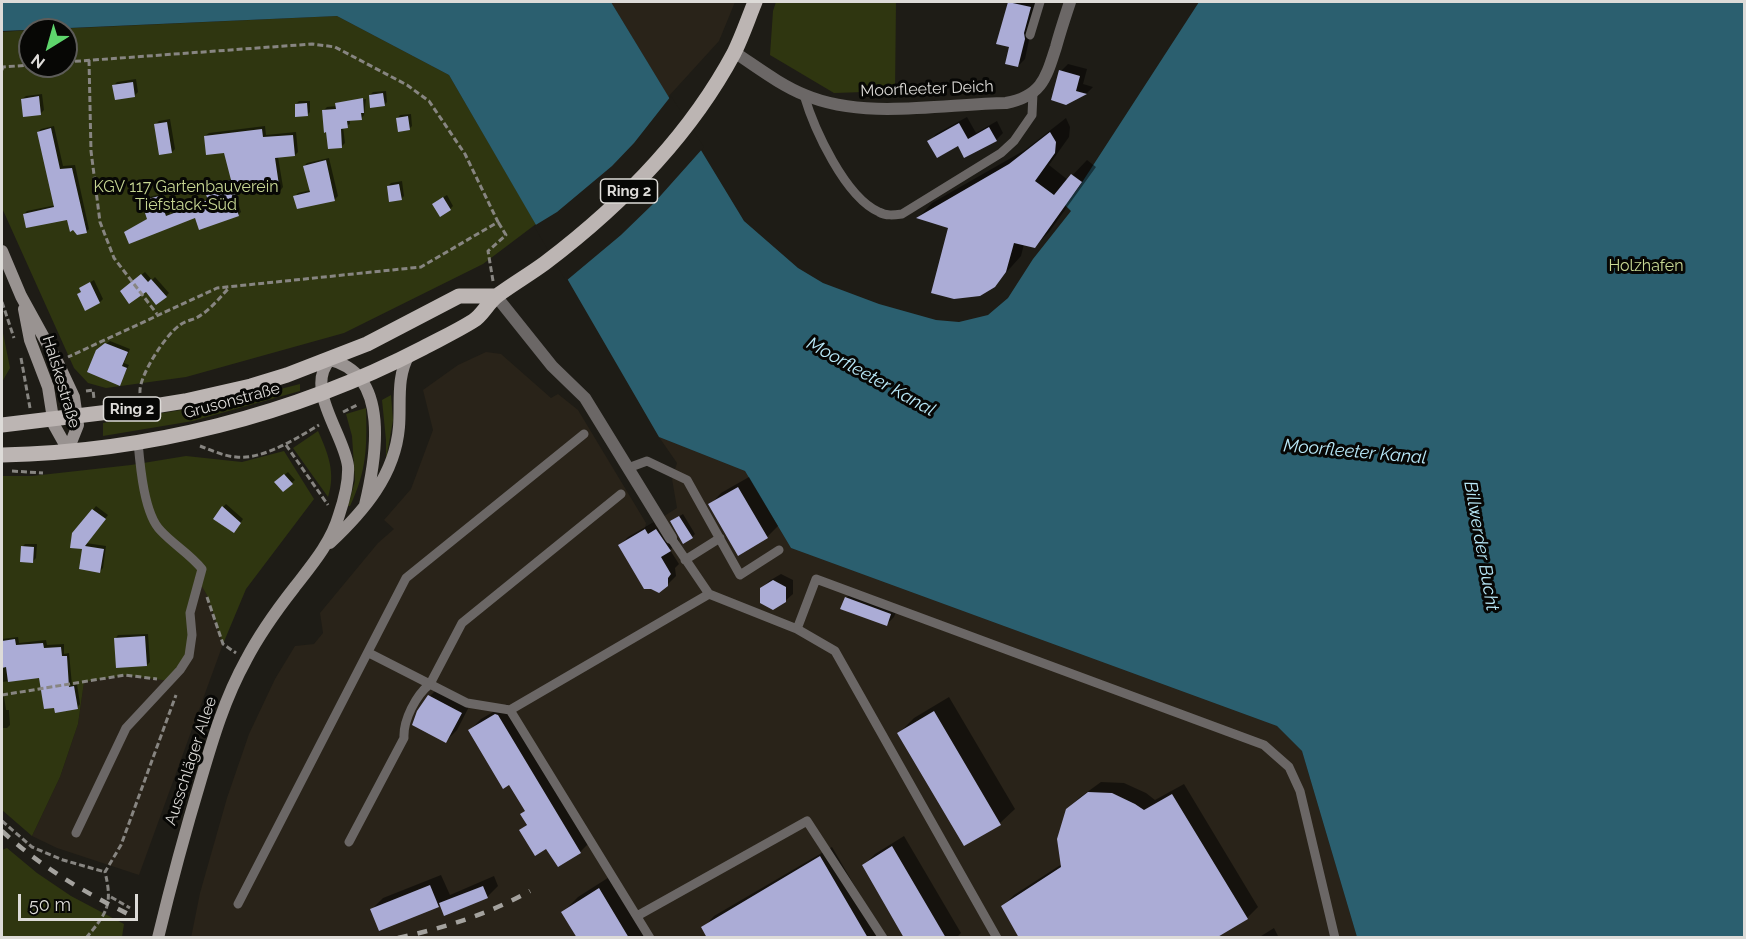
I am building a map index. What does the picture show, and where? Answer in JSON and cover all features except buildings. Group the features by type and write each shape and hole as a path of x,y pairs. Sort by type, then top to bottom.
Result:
{"main road":[{"name":"Ring 2","path":"361,379 476,320 496,296 523,279 574,240 632,188 672,143 715,85 734,52 755,2"},
{"name":"Ring 2","path":"330,360 374,341 459,296 496,296"},
{"name":"Grusonstraße","path":"2,425 185,401 251,386 330,360"},
{"name":"Grusonstraße","path":"2,455 138,442 242,419 361,379"}],"street":[{"path":"1033,93 1046,78 1070,2"},
{"name":"Moorfleeter Deich","path":"734,52 804,95 832,104 869,109 1006,103 1025,98 1033,93"},
{"name":"Halskestraße","path":"2,251 21,297 73,392 78,416 75,433 68,450"},
{"path":"496,296 552,366 585,398 671,538"},
{"name":"Halskestraße","path":"21,297 30,340 48,387 52,419 57,433 68,450"},
{"path":"365,505 388,472 394,456 399,428 402,375 409,355"},
{"path":"330,360 346,366 361,379"},
{"name":"Ausschläger Allee","path":"324,548 338,519 345,494 348,466 339,434 322,393 321,377 324,366 330,360"},
{"name":"Ausschläger Allee","path":"158,938 181,844 221,712 246,659 275,613 324,548 347,527 365,505 374,450 374,427 368,388 361,379"}],"lane":[{"path":"1030,35 1040,2"},
{"path":"804,95 811,117 844,180 879,213 891,215 902,214 1001,153 1014,141 1032,115 1033,93"},
{"path":"238,904 406,578 584,434"},
{"path":"76,833 126,728 180,670 189,656 192,635 190,613 202,569 195,560 159,530 146,499 138,442"},
{"path":"628,468 647,461 687,480 740,575 779,550"},
{"path":"349,842 404,738 403,727 422,690 430,684 462,623 621,494"},
{"path":"671,538 709,594 797,629 835,651 997,938"},
{"path":"685,560 720,538"},
{"path":"797,629 816,579 1264,745 1289,767 1300,791 1335,938"},
{"path":"369,653 467,703 510,710 709,594"},
{"path":"510,710 650,938"},
{"path":"637,916 807,821 883,938"}],"path":[{"path":"78,61 312,44 335,47 407,84 429,101 465,154 506,235 488,250 496,296"},
{"path":"89,60 91,151 100,222 114,258 158,315"},
{"path":"2,70 3,67 18,66"},
{"path":"71,366 66,358 217,288 421,267 498,222"},
{"path":"142,408 139,389 163,342 179,325 201,316 230,287"},
{"path":"2,302 17,346"},
{"path":"21,357 33,422"},
{"path":"80,383 85,391"},
{"path":"93,390 94,399"},
{"path":"171,435 235,457 251,455 286,445 370,398"},
{"path":"286,445 338,519"},
{"path":"2,471 43,473"},
{"path":"200,582 208,597 223,644 246,659"},
{"path":"86,938 100,921 110,896 105,872 121,845 181,680 180,670"},
{"path":"2,695 124,675 170,681"},
{"path":"2,821 32,847 63,860 105,872"},
{"path":"110,896 130,908"}],"shaded area":[{"path":"611,2 735,2 719,41 668,97"},
{"path":"486,352 501,354 551,398 558,394 578,410 646,523 645,528 677,508 672,479 677,463 659,437 745,471 791,548 1277,726 1302,751 1357,937 191,938 200,893 227,798 249,734 275,679 295,646 314,644 323,633 320,613 378,543 394,529 384,520 411,489 433,430 423,390 458,365"},
{"path":"200,582 208,597 223,644 139,875 57,848 32,836 60,777 78,724 84,682 125,675 170,680"}],"green space":[{"path":"776,2 896,2 895,91 834,93 770,55 773,11"},
{"name":"KGV 117 Gartenbauverein Tiefstack-Süd","path":"337,16 449,75 536,224 483,264 344,333 186,377 106,388 88,383 74,368 2,208 2,32 18,31 18,78 78,78 78,28"},
{"path":"2,328 10,368 2,382"},
{"path":"300,384 300,391 193,421 103,436 103,423 229,402"},
{"path":"391,395 393,420 386,460 382,400"},
{"path":"366,408 366,447 363,469 356,493 348,506 355,481 352,436 346,414"},
{"path":"318,431 328,455 331,471 328,497 293,448"},
{"path":"284,451 314,499 246,589 223,644 208,597 200,583 190,613 189,656 170,681 125,675 84,682 78,724 60,777 32,836 2,810 2,476 32,476 131,465 186,456 242,462"},
{"path":"7,848 37,873 71,896 124,924 122,937 2,937 2,850"}],"water":[{"path":"2,2 611,2 744,221 798,268 823,283 879,304 936,320 959,322 988,315 1008,298 1033,259 1071,211 1065,205 1199,2 1744,2 1744,937 1357,937 1302,751 1277,726 791,548 745,471 659,437 449,75 337,16 78,28 78,18 18,18 18,30 2,31"}],"pier":[{"path":"671,96 704,147 654,203 621,235 566,281 534,226 557,212 612,166 634,143"}],"railway":[{"path":"2,831 31,856 62,877 128,914"},
{"path":"398,938 466,919 499,907 530,891"}],"park label":[{"name":"Holzhafen","path":"1646,266"}],"water label":[{"name":"Moorfleeter Kanal","path":"871,377"},
{"name":"Moorfleeter Kanal","path":"1355,452"},
{"name":"Billwerder Bucht","path":"1481,546"}]}
